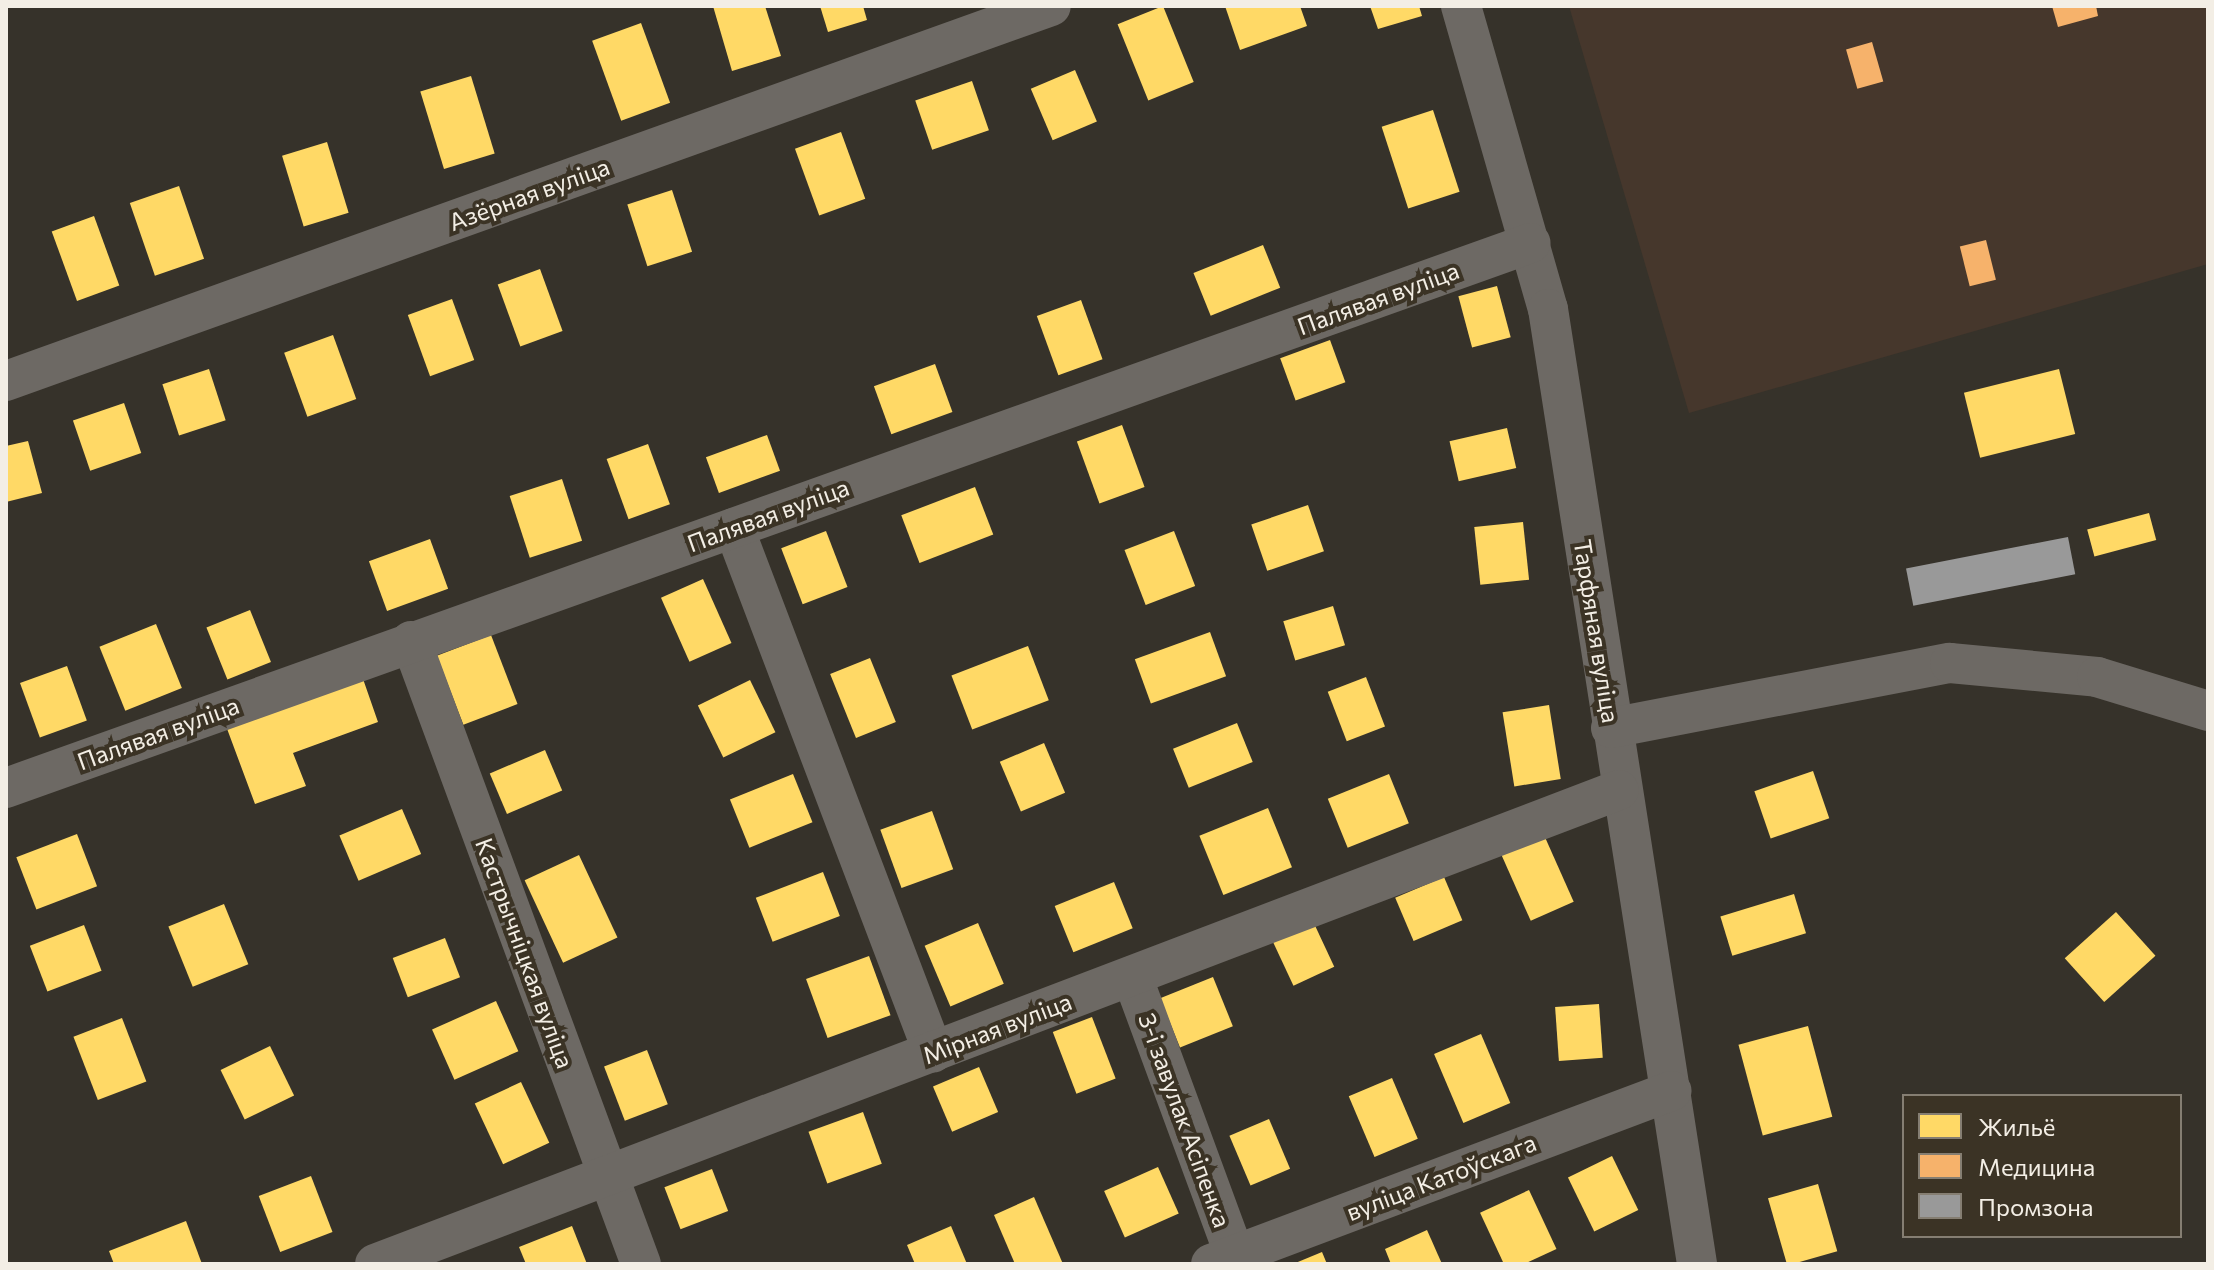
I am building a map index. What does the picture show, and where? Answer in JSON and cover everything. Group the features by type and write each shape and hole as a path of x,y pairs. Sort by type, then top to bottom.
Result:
{"street":[{"name":"Азёрная вуліца","path":"6,381 1051,6"},
{"name":"Тарфяная вуліца","path":"1461,6 1531,243 1550,320 1619,790 1672,1091 1697,1264"},
{"name":"Палявая вуліца","path":"6,788 1531,243"},
{"path":"734,528 933,1052"},
{"name":"Кастрычніцкая вуліца","path":"411,641 641,1264"},
{"path":"1611,728 1950,663 2097,677 2208,711"},
{"name":"Мірная вуліца","path":"375,1264 1619,790"},
{"name":"3-і завулак Асіпенка","path":"1132,976 1228,1261"},
{"name":"вуліца Катоўскага","path":"1228,1261 1672,1091"}],"shaded area":[{"path":"1569,6 2208,6 2208,264 1689,413"}],"building: Жильё":[{"path":"713,6 765,6 781,56 732,71"},
{"path":"820,6 863,6 867,20 828,32"},
{"path":"1163,6 1194,82 1148,100 1118,24"},
{"path":"1225,6 1300,6 1307,26 1240,50"},
{"path":"1370,6 1419,6 1422,16 1378,29"},
{"path":"641,23 670,103 621,121 592,41"},
{"path":"1075,70 1097,122 1053,140 1031,89"},
{"path":"471,76 495,153 444,169 420,91"},
{"path":"972,81 989,130 932,150 915,101"},
{"path":"1433,110 1460,192 1408,208 1382,127"},
{"path":"841,132 865,199 819,215 795,149"},
{"path":"327,142 349,213 304,227 282,156"},
{"path":"179,186 204,259 155,276 130,203"},
{"path":"672,190 692,252 647,266 627,205"},
{"path":"94,216 119,286 77,301 52,231"},
{"path":"1263,245 1280,288 1211,316 1193,273"},
{"path":"540,269 563,331 520,346 498,284"},
{"path":"1497,286 1511,337 1472,348 1458,296"},
{"path":"452,299 474,360 430,376 408,315"},
{"path":"1081,300 1103,359 1058,375 1037,316"},
{"path":"333,335 356,399 307,417 284,353"},
{"path":"1330,340 1345,382 1296,400 1280,358"},
{"path":"935,364 952,412 891,434 874,386"},
{"path":"209,369 226,420 179,435 162,384"},
{"path":"2059,369 2075,434 1980,458 1964,393"},
{"path":"124,403 141,453 90,471 73,421"},
{"path":"1122,425 1145,487 1099,503 1077,441"},
{"path":"1507,428 1516,468 1459,481 1450,441"},
{"path":"767,435 780,471 719,493 706,457"},
{"path":"28,441 42,493 6,502 6,446"},
{"path":"648,444 670,504 629,519 607,459"},
{"path":"562,479 582,541 530,558 510,496"},
{"path":"975,487 993,535 920,563 901,515"},
{"path":"1308,505 1324,551 1267,571 1251,525"},
{"path":"2149,513 2156,540 2094,557 2087,530"},
{"path":"1523,522 1529,580 1480,585 1474,527"},
{"path":"826,531 848,587 803,604 781,548"},
{"path":"1174,531 1195,586 1146,605 1125,550"},
{"path":"430,539 448,589 387,611 369,561"},
{"path":"703,579 731,643 689,662 661,598"},
{"path":"1333,606 1345,645 1295,660 1283,621"},
{"path":"250,610 271,662 227,680 206,628"},
{"path":"156,624 182,688 125,711 99,647"},
{"path":"1210,632 1226,676 1151,704 1135,659"},
{"path":"491,635 518,704 463,725 437,656"},
{"path":"1028,646 1049,700 972,730 951,675"},
{"path":"870,658 896,722 856,738 830,674"},
{"path":"67,666 87,721 40,738 20,683"},
{"path":"362,676 378,722 293,753 306,786 255,804 226,726"},
{"path":"1366,677 1385,726 1347,741 1328,692"},
{"path":"750,680 775,732 723,758 698,705"},
{"path":"1549,705 1561,779 1514,786 1503,712"},
{"path":"1237,723 1253,762 1189,788 1173,749"},
{"path":"1044,743 1065,793 1021,811 1000,762"},
{"path":"545,750 562,791 507,814 490,773"},
{"path":"1813,771 1829,818 1771,838 1754,791"},
{"path":"793,774 812,822 749,848 730,799"},
{"path":"1389,774 1409,823 1348,848 1328,799"},
{"path":"1268,808 1292,867 1223,895 1199,836"},
{"path":"402,809 421,854 359,881 339,836"},
{"path":"932,811 953,869 902,888 880,830"},
{"path":"77,834 97,886 36,910 16,857"},
{"path":"1544,835 1574,902 1531,921 1501,854"},
{"path":"579,855 617,937 563,963 525,880"},
{"path":"823,872 840,916 773,942 756,898"},
{"path":"1444,877 1462,920 1414,941 1395,898"},
{"path":"1114,882 1133,928 1073,952 1055,906"},
{"path":"1794,894 1806,933 1732,956 1720,917"},
{"path":"224,904 248,964 193,987 168,926"},
{"path":"2116,912 2155,956 2104,1002 2065,958"},
{"path":"1311,917 1334,967 1293,986 1270,936"},
{"path":"978,923 1004,984 950,1006 925,946"},
{"path":"84,925 102,971 47,992 30,946"},
{"path":"445,938 460,977 408,997 393,958"},
{"path":"869,956 891,1015 828,1038 806,979"},
{"path":"1213,977 1233,1026 1180,1047 1160,998"},
{"path":"496,1001 518,1051 454,1080 432,1029"},
{"path":"1599,1004 1603,1058 1559,1061 1555,1007"},
{"path":"1092,1017 1116,1079 1076,1094 1053,1032"},
{"path":"122,1018 146,1081 98,1100 73,1037"},
{"path":"1808,1026 1832,1117 1763,1135 1738,1045"},
{"path":"1481,1034 1510,1103 1463,1123 1434,1054"},
{"path":"270,1046 294,1095 245,1120 221,1070"},
{"path":"647,1050 668,1104 625,1121 604,1066"},
{"path":"979,1067 998,1112 952,1132 933,1087"},
{"path":"1392,1078 1418,1139 1375,1157 1349,1096"},
{"path":"521,1082 549,1143 503,1164 475,1104"},
{"path":"863,1112 882,1164 827,1184 808,1132"},
{"path":"1269,1119 1290,1169 1251,1186 1229,1136"},
{"path":"1612,1156 1638,1210 1594,1231 1568,1177"},
{"path":"1158,1167 1179,1214 1125,1238 1104,1191"},
{"path":"712,1169 728,1211 681,1229 664,1187"},
{"path":"311,1176 333,1232 280,1252 259,1196"},
{"path":"1818,1184 1837,1251 1787,1264 1768,1198"},
{"path":"1529,1190 1556,1249 1524,1264 1504,1264 1480,1213"},
{"path":"1034,1197 1063,1264 1015,1264 994,1215"},
{"path":"186,1221 202,1264 114,1264 109,1251"},
{"path":"572,1226 587,1264 526,1264 519,1247"},
{"path":"951,1226 967,1264 915,1264 907,1245"},
{"path":"1427,1230 1442,1264 1391,1264 1385,1249"},
{"path":"1322,1252 1327,1264 1293,1264"}],"building: Медицина":[{"path":"2052,6 2096,6 2098,16 2058,27"},
{"path":"1872,42 1883,81 1857,89 1846,49"},
{"path":"1986,240 1996,280 1970,286 1960,247"}],"building: Промзона":[{"path":"2068,537 2075,574 1913,606 1906,568"}]}
